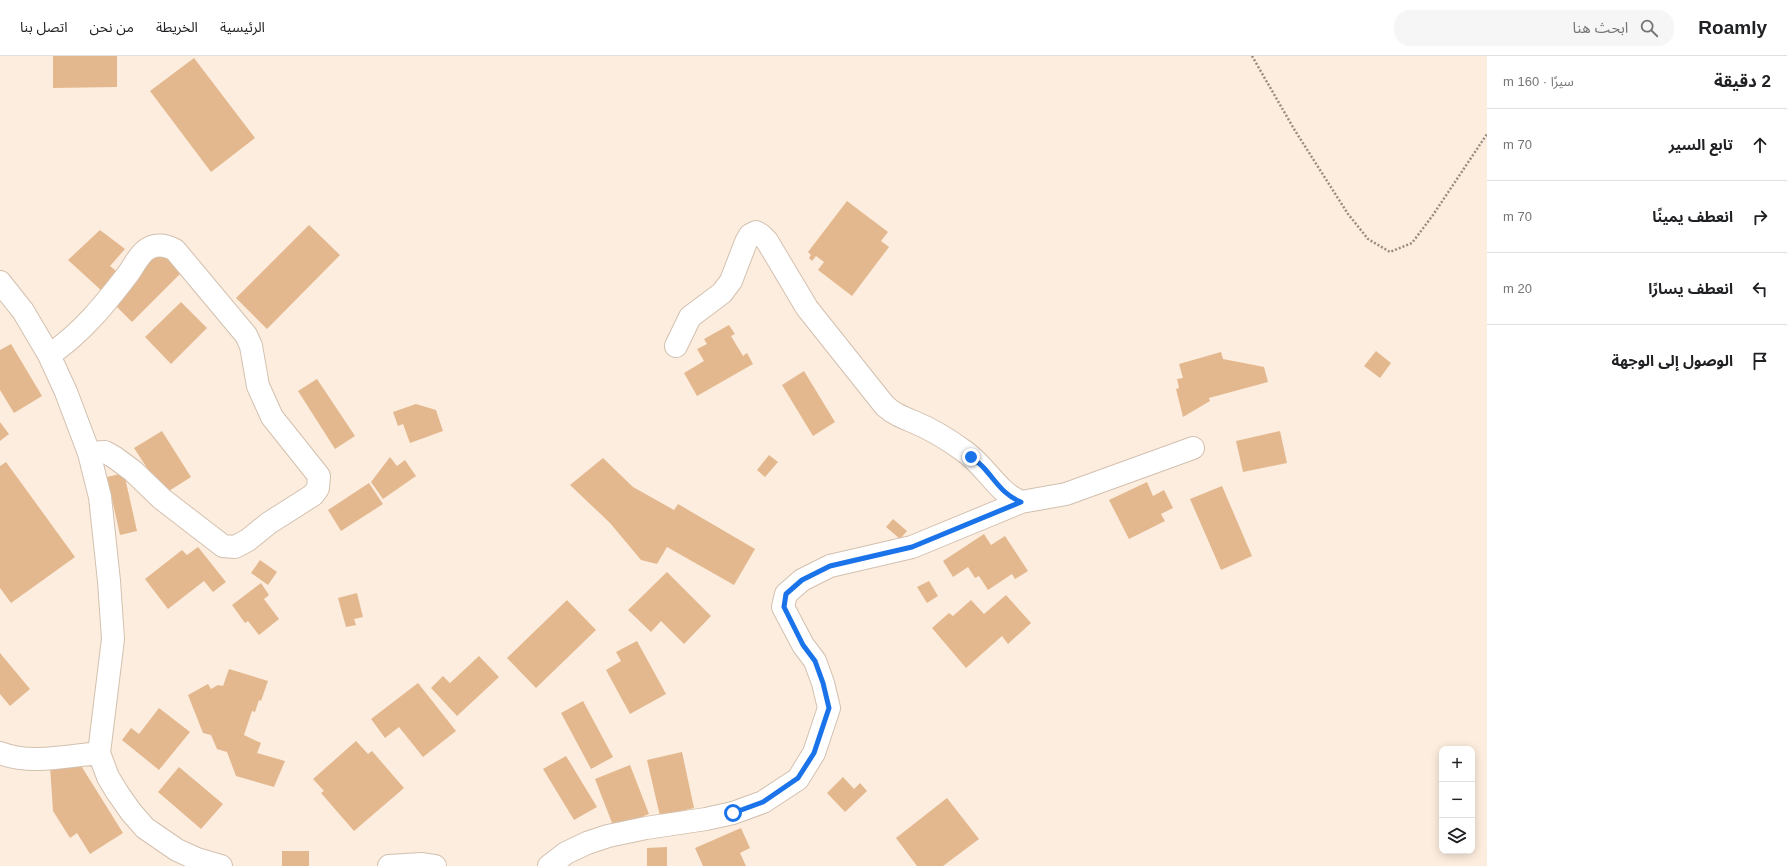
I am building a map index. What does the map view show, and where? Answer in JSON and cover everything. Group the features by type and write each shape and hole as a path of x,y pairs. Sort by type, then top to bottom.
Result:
{"street":[{"path":"676,346 690,317 722,293 731,281 746,242 750,235 756,232 767,241 807,308 885,406 892,413 914,422 965,452 982,466 1002,490 1012,499 1021,502"},
{"path":"49,355 77,335 128,274 146,249 166,245 175,250 246,335 251,346 258,386 272,417 320,476 318,488 313,496 269,523 248,540 235,547 223,546 162,499 114,457 105,452 89,453"},
{"path":"0,282 23,311 49,355 66,392 89,453 100,497 109,581 113,639 99,753 108,778 131,812 145,828 177,850 197,859 221,866"},
{"path":"549,866 566,853 587,843 608,836 646,828 706,819 763,802 798,778 814,753 829,708 823,683 815,661 803,645 784,607 786,594 802,580 830,566 912,547 1021,502 1066,494 1193,448"},
{"path":"0,753 12,757 33,759 99,753"},
{"path":"389,866 422,864 435,866"}],"path":[{"path":"1252,56 1294,128 1348,214 1368,239 1390,252 1412,243 1433,215 1487,134"}],"building":[{"path":"53,56 117,56 117,87 53,88"},
{"path":"194,58 255,138 211,172 150,91"},
{"path":"847,201 888,232 881,241 889,247 852,296 818,270 824,262 816,256 812,261 809,258 811,255 808,252"},
{"path":"309,225 340,255 267,329 236,298"},
{"path":"100,230 125,249 110,266 121,275 103,292 68,260"},
{"path":"160,251 182,272 132,322 117,307 129,281"},
{"path":"181,302 207,328 171,364 145,337"},
{"path":"729,325 735,334 731,336 743,356 747,353 753,364 697,396 684,373 704,361 697,349 707,344 704,339"},
{"path":"11,344 42,396 14,413 0,390 0,350"},
{"path":"1376,351 1391,363 1380,378 1364,366"},
{"path":"1221,352 1223,359 1264,367 1268,382 1209,398 1210,401 1183,417 1176,389 1179,388 1177,379 1183,378 1179,364"},
{"path":"804,371 835,422 813,436 782,385"},
{"path":"317,379 355,436 335,449 298,391"},
{"path":"416,404 436,410 443,431 410,443 403,424 398,426 393,412"},
{"path":"0,422 9,434 0,441"},
{"path":"162,431 191,477 164,494 134,448"},
{"path":"1280,431 1287,463 1243,472 1236,441"},
{"path":"769,455 778,462 765,477 757,470"},
{"path":"390,457 397,466 405,460 416,476 383,499 371,482"},
{"path":"603,458 633,487 674,510 678,504 755,549 734,585 667,547 657,564 641,560 610,523 570,485"},
{"path":"6,462 75,557 11,603 0,588 0,466"},
{"path":"124,473 137,531 120,535 107,477"},
{"path":"1147,482 1153,496 1164,490 1173,508 1161,514 1165,521 1129,539 1109,500"},
{"path":"369,483 383,504 341,531 328,510"},
{"path":"1222,486 1252,556 1221,570 1190,499"},
{"path":"893,519 907,531 900,539 886,527"},
{"path":"984,534 991,545 1005,536 1028,571 1015,579 1012,574 988,590 979,576 975,578 968,567 953,577 943,561"},
{"path":"198,547 226,582 213,592 204,581 168,609 145,579 182,550 187,555"},
{"path":"260,560 277,572 268,585 251,573"},
{"path":"667,572 711,616 684,644 661,621 651,632 628,610"},
{"path":"929,581 938,596 927,603 917,587"},
{"path":"261,583 269,595 264,599 279,619 259,635 248,621 245,623 232,605"},
{"path":"357,593 363,617 354,619 356,625 346,627 338,598"},
{"path":"1006,595 1031,623 1008,644 1002,636 966,668 932,628 949,613 953,616 971,600 984,614"},
{"path":"567,600 596,630 536,688 507,658"},
{"path":"637,641 666,694 630,714 606,670 621,661 616,652"},
{"path":"0,653 30,689 10,706 0,694"},
{"path":"479,656 499,677 457,716 431,688 443,676 450,683"},
{"path":"229,669 268,681 261,701 259,700 255,712 252,711 244,735 261,743 257,753 285,761 274,787 236,776 227,752 217,749 211,735 203,733 188,695 208,684 211,689 218,685 223,686"},
{"path":"418,683 456,731 423,757 399,727 385,738 371,719"},
{"path":"583,701 613,757 591,769 561,713"},
{"path":"159,708 190,732 159,770 122,740 131,728 139,734"},
{"path":"356,741 368,754 372,751 404,788 354,831 321,793 324,791 313,779"},
{"path":"682,752 694,808 660,816 647,760"},
{"path":"566,756 597,807 574,820 543,769"},
{"path":"80,764 123,833 90,854 77,833 70,838 53,811 50,766"},
{"path":"630,765 649,814 614,828 595,779"},
{"path":"179,767 223,804 201,829 158,792"},
{"path":"843,777 854,789 860,783 867,791 845,812 827,793"},
{"path":"947,798 979,839 943,866 917,866 896,838"},
{"path":"741,828 750,848 740,853 746,866 703,866 695,848"},
{"path":"667,847 667,866 647,866 647,848"},
{"path":"282,851 309,851 309,866 282,866"}],"route":[{"path":"733,813 763,802 798,778 814,753 829,708 823,683 815,661 803,645 784,607 786,594 802,580 830,566 912,547 940,537 1021,502 1012,499 1002,490 982,466 971,457"}]}
